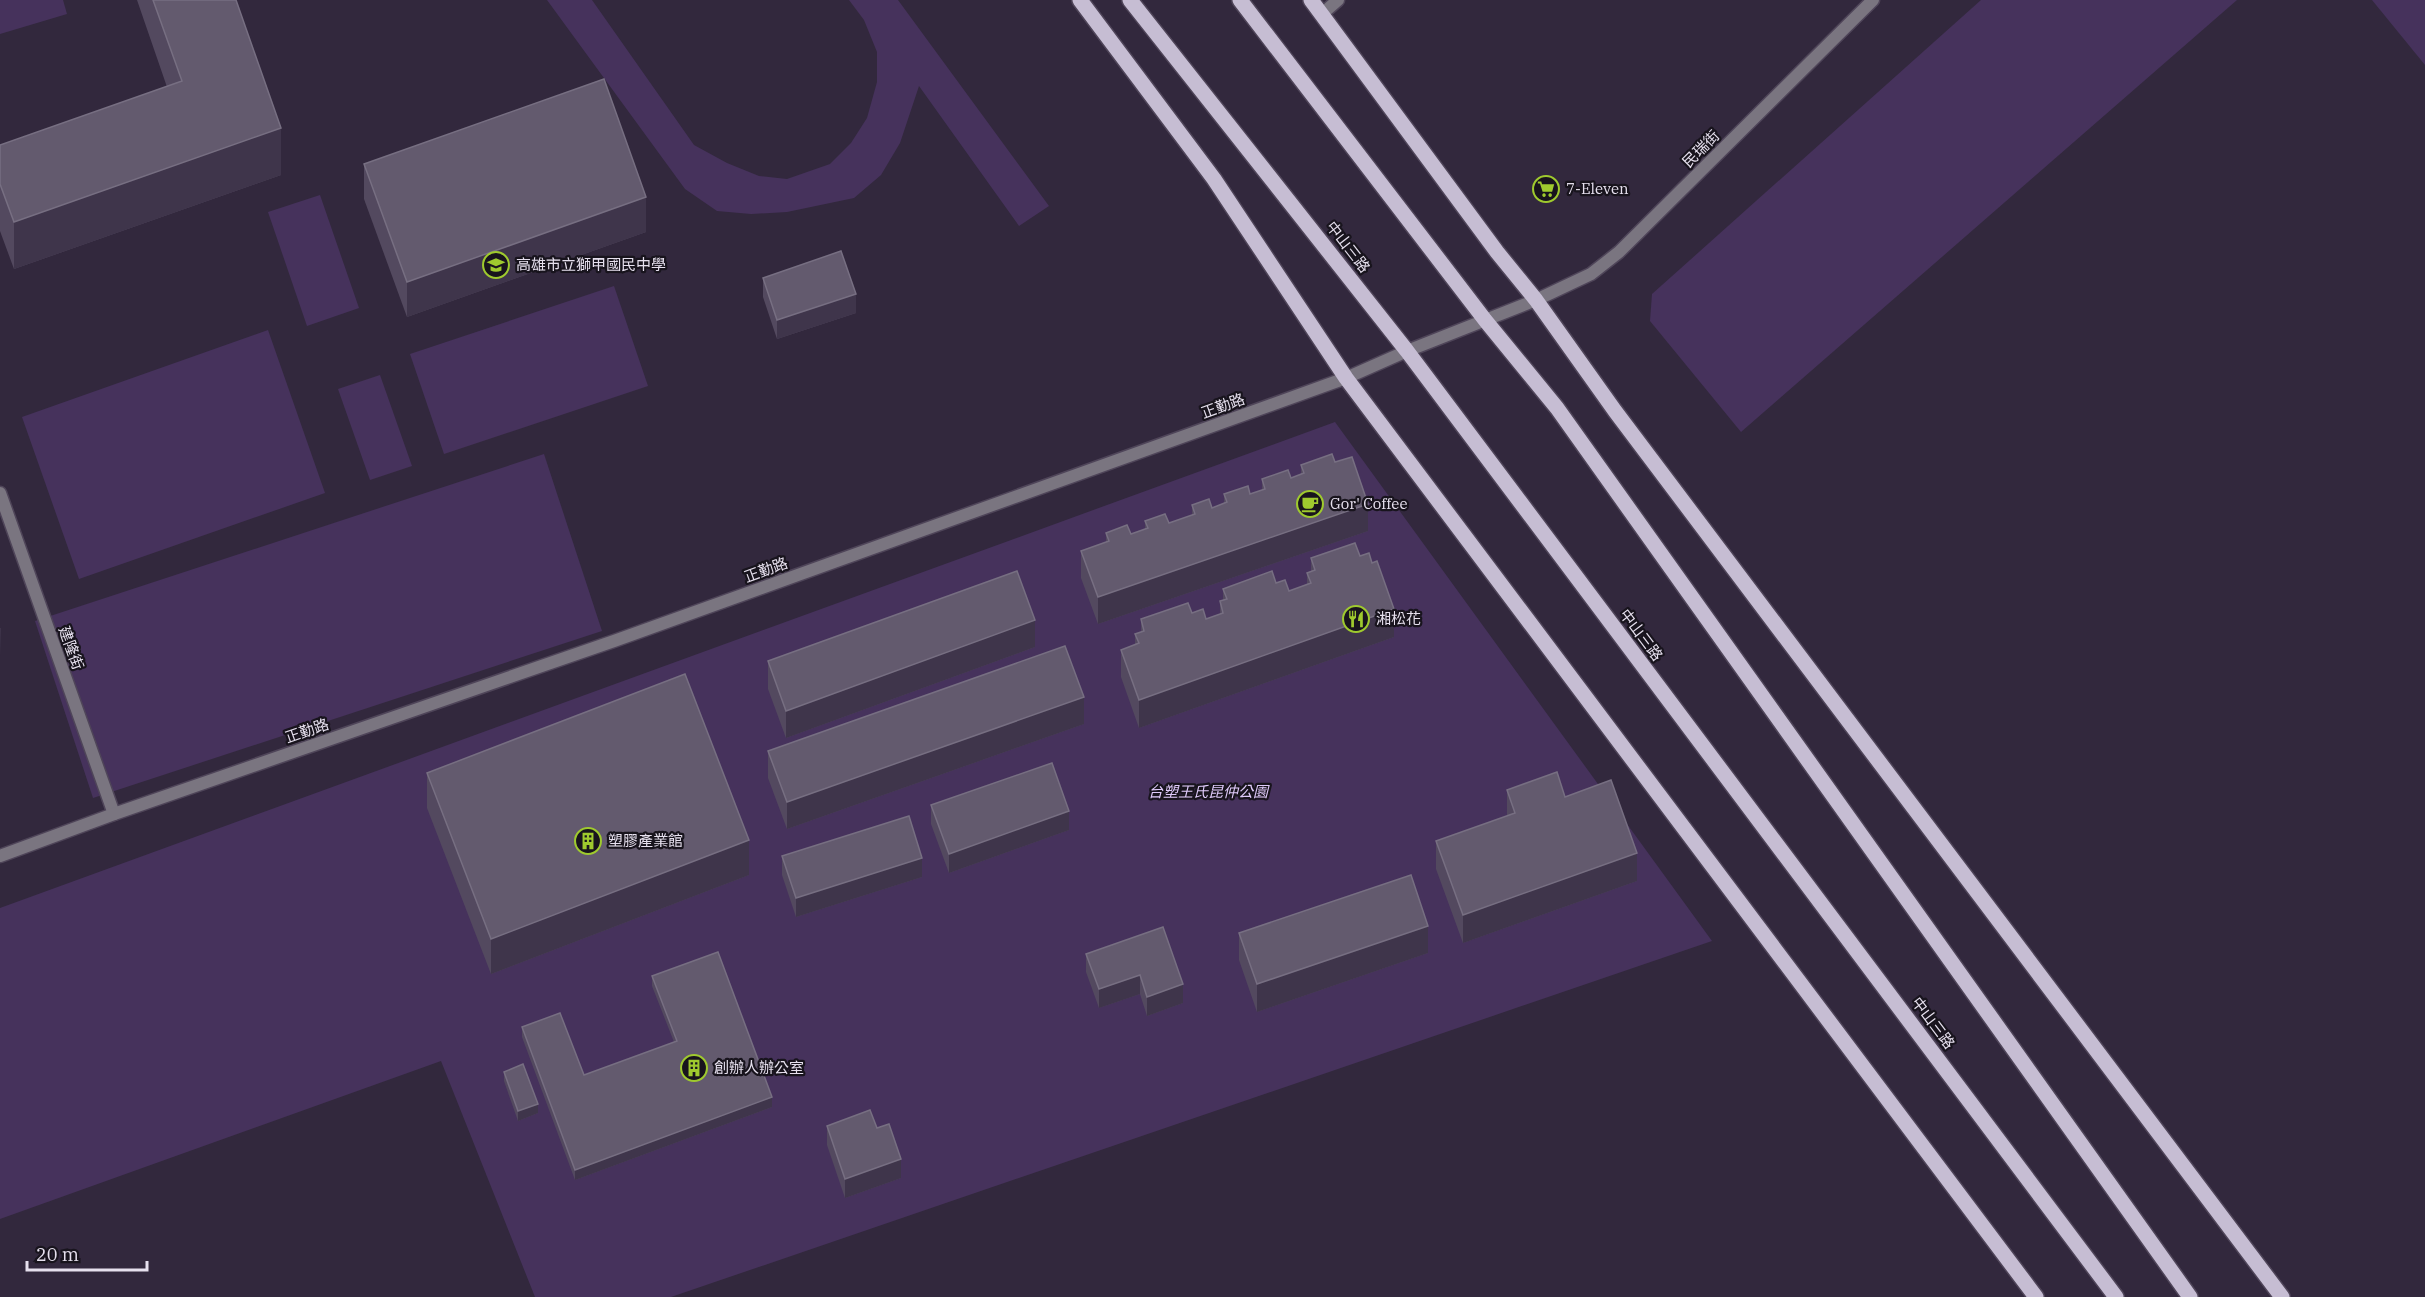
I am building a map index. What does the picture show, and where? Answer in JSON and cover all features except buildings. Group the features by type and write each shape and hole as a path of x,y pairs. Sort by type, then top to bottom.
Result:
{"main road":[{"path":"1080,0 1214,179 1346,378 2036,1297"},
{"name":"中山三路","path":"1130,0 1407,351 2116,1297"},
{"path":"1240,0 1485,320 1557,408 2190,1297"},
{"path":"1311,0 1497,252 1536,300 1623,421 2282,1297"}],"street":[{"path":"1322,14 1338,0"},
{"name":"民瑞街","path":"1536,300 1591,274 1618,252 1873,0"},
{"name":"正勤路","path":"0,856 114,813 614,641 1346,378 1407,351 1536,300"},
{"name":"建隆街","path":"0,493 114,813"}],"green space":[{"path":"0,0 63,0 67,14 0,34"},
{"path":"547,0 592,0 694,145 727,163 759,176 787,179 830,164 851,143 867,118 877,82 877,52 864,20 849,0 898,0 1049,206 1019,226 919,86 900,143 881,175 854,198 787,212 751,214 717,211 685,189"},
{"path":"1981,0 2237,0 1741,432 1650,321 1652,294"},
{"path":"2372,0 2425,0 2425,65"},
{"path":"320,195 359,308 307,326 268,212"},
{"path":"614,286 648,386 444,454 410,354"},
{"path":"268,330 325,493 79,579 22,417"},
{"path":"380,375 412,466 370,480 338,389"},
{"name":"台塑王氏昆仲公園","path":"1335,422 1712,941 671,1297 535,1297 441,1061 0,1219 0,908"},
{"path":"544,454 602,631 93,798 35,621"}],"place":[{"name":"7-Eleven","path":"1546,189"},
{"name":"高雄市立獅甲國民中學","path":"496,265"},
{"name":"Gor' Coffee","path":"1310,504"},
{"name":"湘松花","path":"1356,619"},
{"name":"塑膠產業館","path":"588,841"},
{"name":"創辦人辦公室","path":"694,1068"}]}
